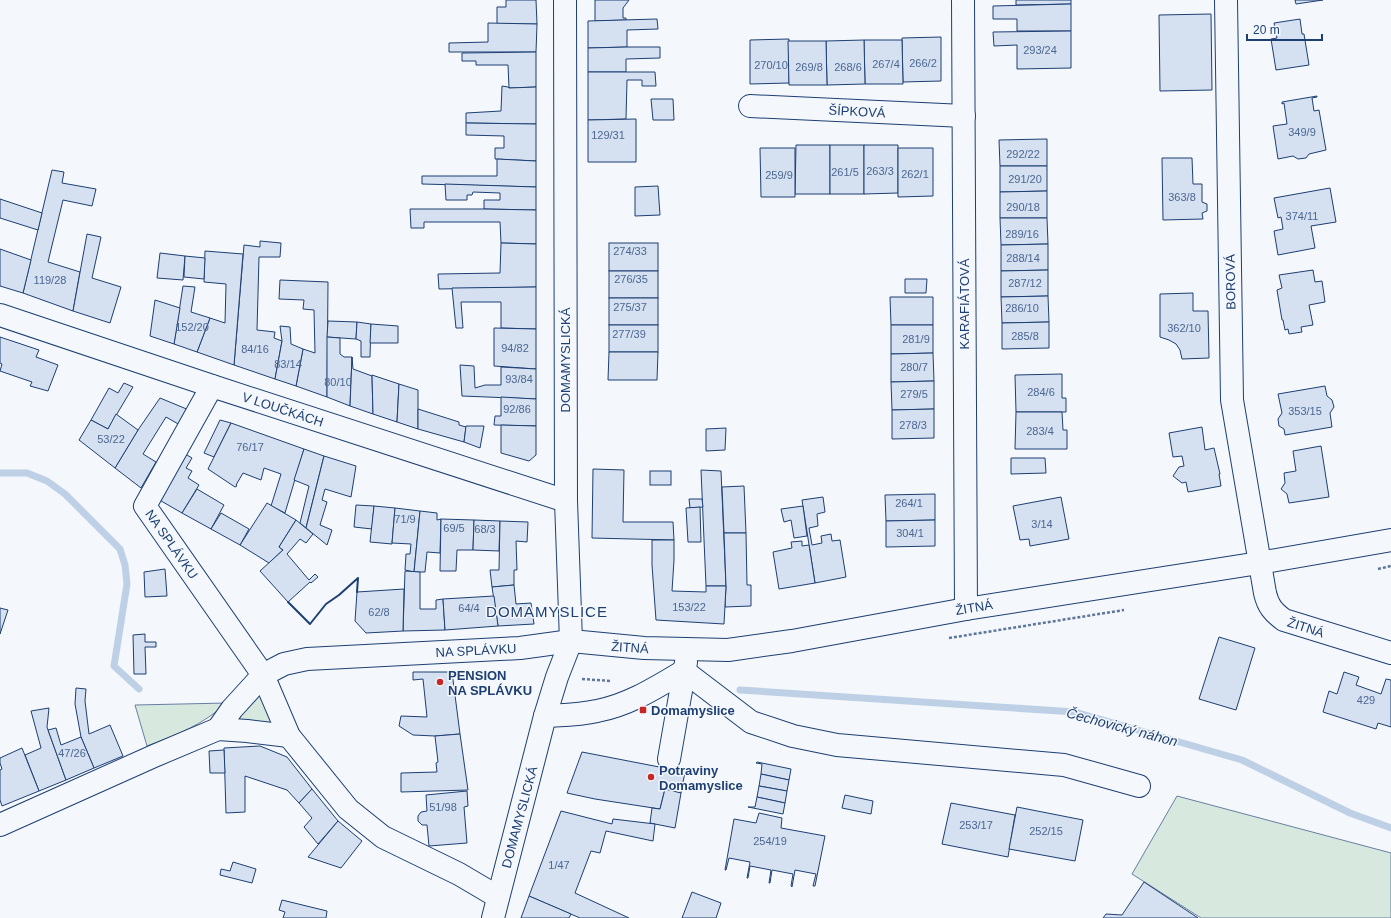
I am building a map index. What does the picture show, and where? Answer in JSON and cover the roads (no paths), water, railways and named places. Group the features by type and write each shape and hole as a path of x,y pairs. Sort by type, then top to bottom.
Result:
{"street":[{"name":"DOMAMYSLICKÁ","path":"495,908 545,716 557,677 571,641 566,501 565,0"},
{"name":"KARAFIÁTOVÁ","path":"963,0 966,608"},
{"name":"BOROVÁ","path":"1226,0 1232,400 1259,562"},
{"name":"ŠÍPKOVÁ","path":"750,106 964,116"},
{"name":"V LOUČKÁCH","path":"0,315 212,386 566,501"},
{"name":"NA SPLÁVKU","path":"212,386 144,506 263,675 289,736 348,809 383,837 459,874 495,908"},
{"name":"ŽITNÁ","path":"571,641 644,648 728,650 792,641 966,608 1391,540"},
{"name":"ŽITNÁ","path":"1259,562 1268,605 1275,614 1284,620 1391,653"},
{"name":"NA SPLÁVKU","path":"218,729 232,709 263,675 284,664 307,659 520,648 571,641"},
{"path":"668,759 689,649"},
{"path":"545,716 571,715 598,711 623,703 641,695 684,671"},
{"path":"684,671 750,722 793,736 837,745 1064,765 1139,786"},
{"path":"0,825 218,729 289,736"}],"waterway":[{"name":"Čechovický náhon","path":"0,473 27,473 47,481 65,494 120,549 125,565 127,584 114,666 139,689"},
{"name":"Čechovický náhon","path":"740,690 1075,712 1242,760 1350,813 1391,828"}],"place":[{"name":"PENSION NA SPLÁVKU","path":"440,682"},
{"name":"Domamyslice","path":"643,710"},
{"name":"Potraviny Domamyslice","path":"651,777"}],"district":[{"name":"DOMAMYSLICE","path":"547,612"}]}
